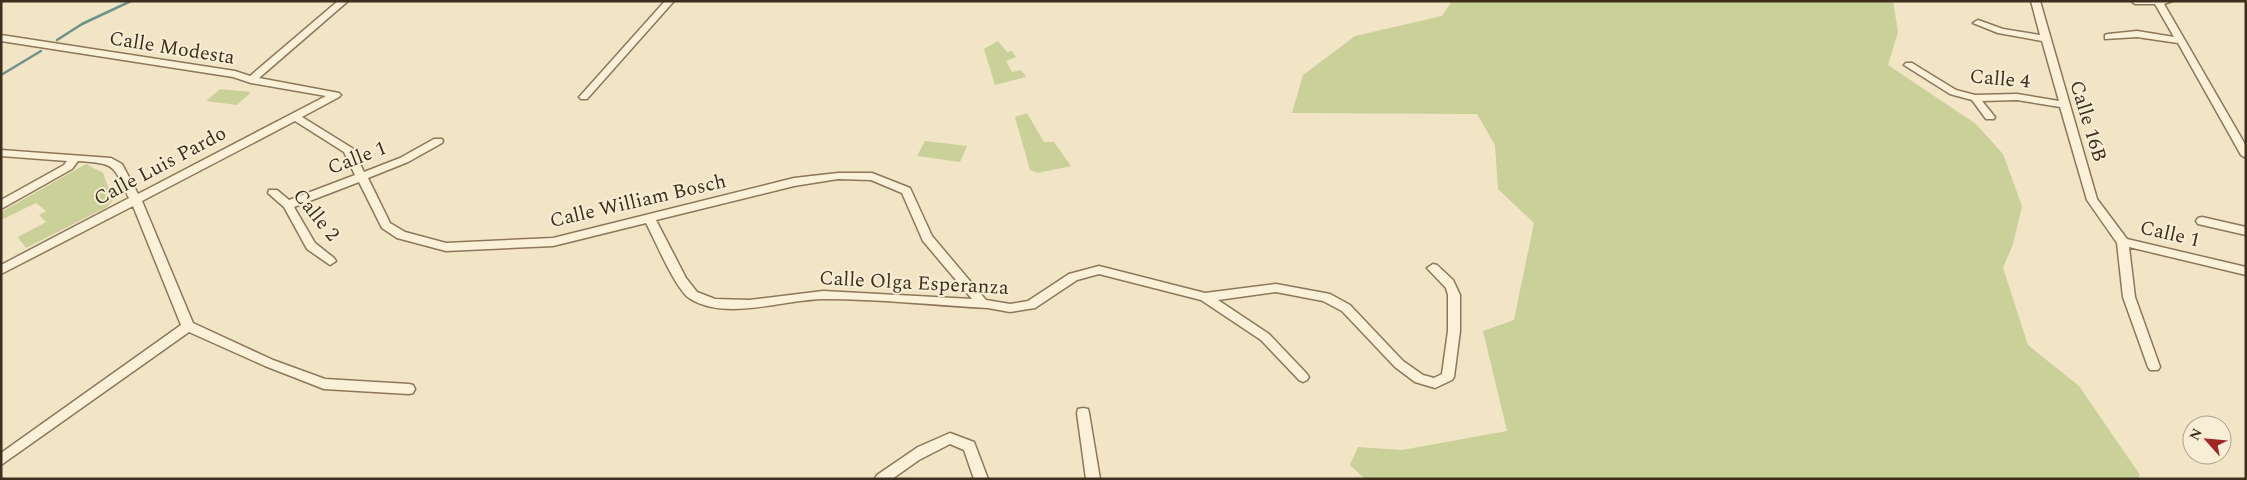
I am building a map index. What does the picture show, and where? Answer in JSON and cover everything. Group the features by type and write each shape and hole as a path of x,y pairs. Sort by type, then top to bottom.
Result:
{"street":[{"path":"252,80 344,1"},
{"path":"584,97 670,1"},
{"name":"Calle 16B","path":"2036,1 2045,39 2092,200 2123,242"},
{"path":"2135,1 2161,2 2180,41 2246,156"},
{"path":"1978,23 2001,31 2045,39"},
{"path":"2108,37 2136,34 2180,41"},
{"name":"Calle Modesta","path":"1,38 235,74 252,80 336,95"},
{"name":"Calle 4","path":"1909,65 1953,92 1975,98 2017,97 2065,105"},
{"name":"Calle Luis Pardo","path":"1,270 336,95"},
{"path":"1975,98 1990,117"},
{"name":"Calle William Bosch","path":"296,117 348,150 386,225 401,235 415,240 446,246 553,242 794,182 838,176 872,177 906,191 927,238 983,304"},
{"name":"Calle 1","path":"288,205 404,160 438,141"},
{"path":"1,153 107,160 118,166 136,201 188,326 269,363 324,384 409,389"},
{"path":"1,205 68,167 75,158"},
{"name":"Calle 2","path":"273,193 288,205 311,246 330,261"},
{"name":"Calle Olga Esperanza","path":"650,219 687,288 693,295 714,303 749,304 823,295 983,304 1010,308 1031,305 1073,277 1099,270 1206,297 1276,288 1326,297 1346,308 1399,364 1419,379 1436,383 1448,377 1450,370 1454,311 1452,288 1433,268"},
{"path":"2202,221 2246,230"},
{"name":"Calle 1","path":"2154,367 2129,297 2123,242 2246,271"},
{"path":"1206,297 1265,337 1303,377"},
{"path":"1,460 188,326"},
{"path":"1082,413 1094,479"},
{"path":"882,479 906,461 950,438 969,446 981,479"}],"green space":[{"path":"1452,1 1893,1 1898,32 1888,65 1976,124 2003,154 2022,206 2013,244 2003,268 2028,345 2079,386 2140,475 2137,479 1365,479 1350,465 1358,447 1402,450 1507,431 1483,331 1514,320 1534,223 1498,189 1495,145 1477,114 1292,113 1303,75 1355,36 1442,16"},
{"path":"998,41 1007,52 1012,51 1016,57 1006,61 1012,72 1021,70 1026,77 995,85 984,49"},
{"path":"220,89 251,92 237,105 206,101"},
{"path":"1027,113 1044,142 1054,142 1071,166 1038,173 1030,170 1015,117"},
{"path":"925,141 967,146 960,162 917,156"},
{"path":"86,164 103,173 113,200 107,207 26,248 18,237 46,222 39,215 46,211 36,203 1,220 1,212"}],"waterway":[{"path":"57,40 82,24 131,1"},
{"path":"1,75 41,51"}]}
